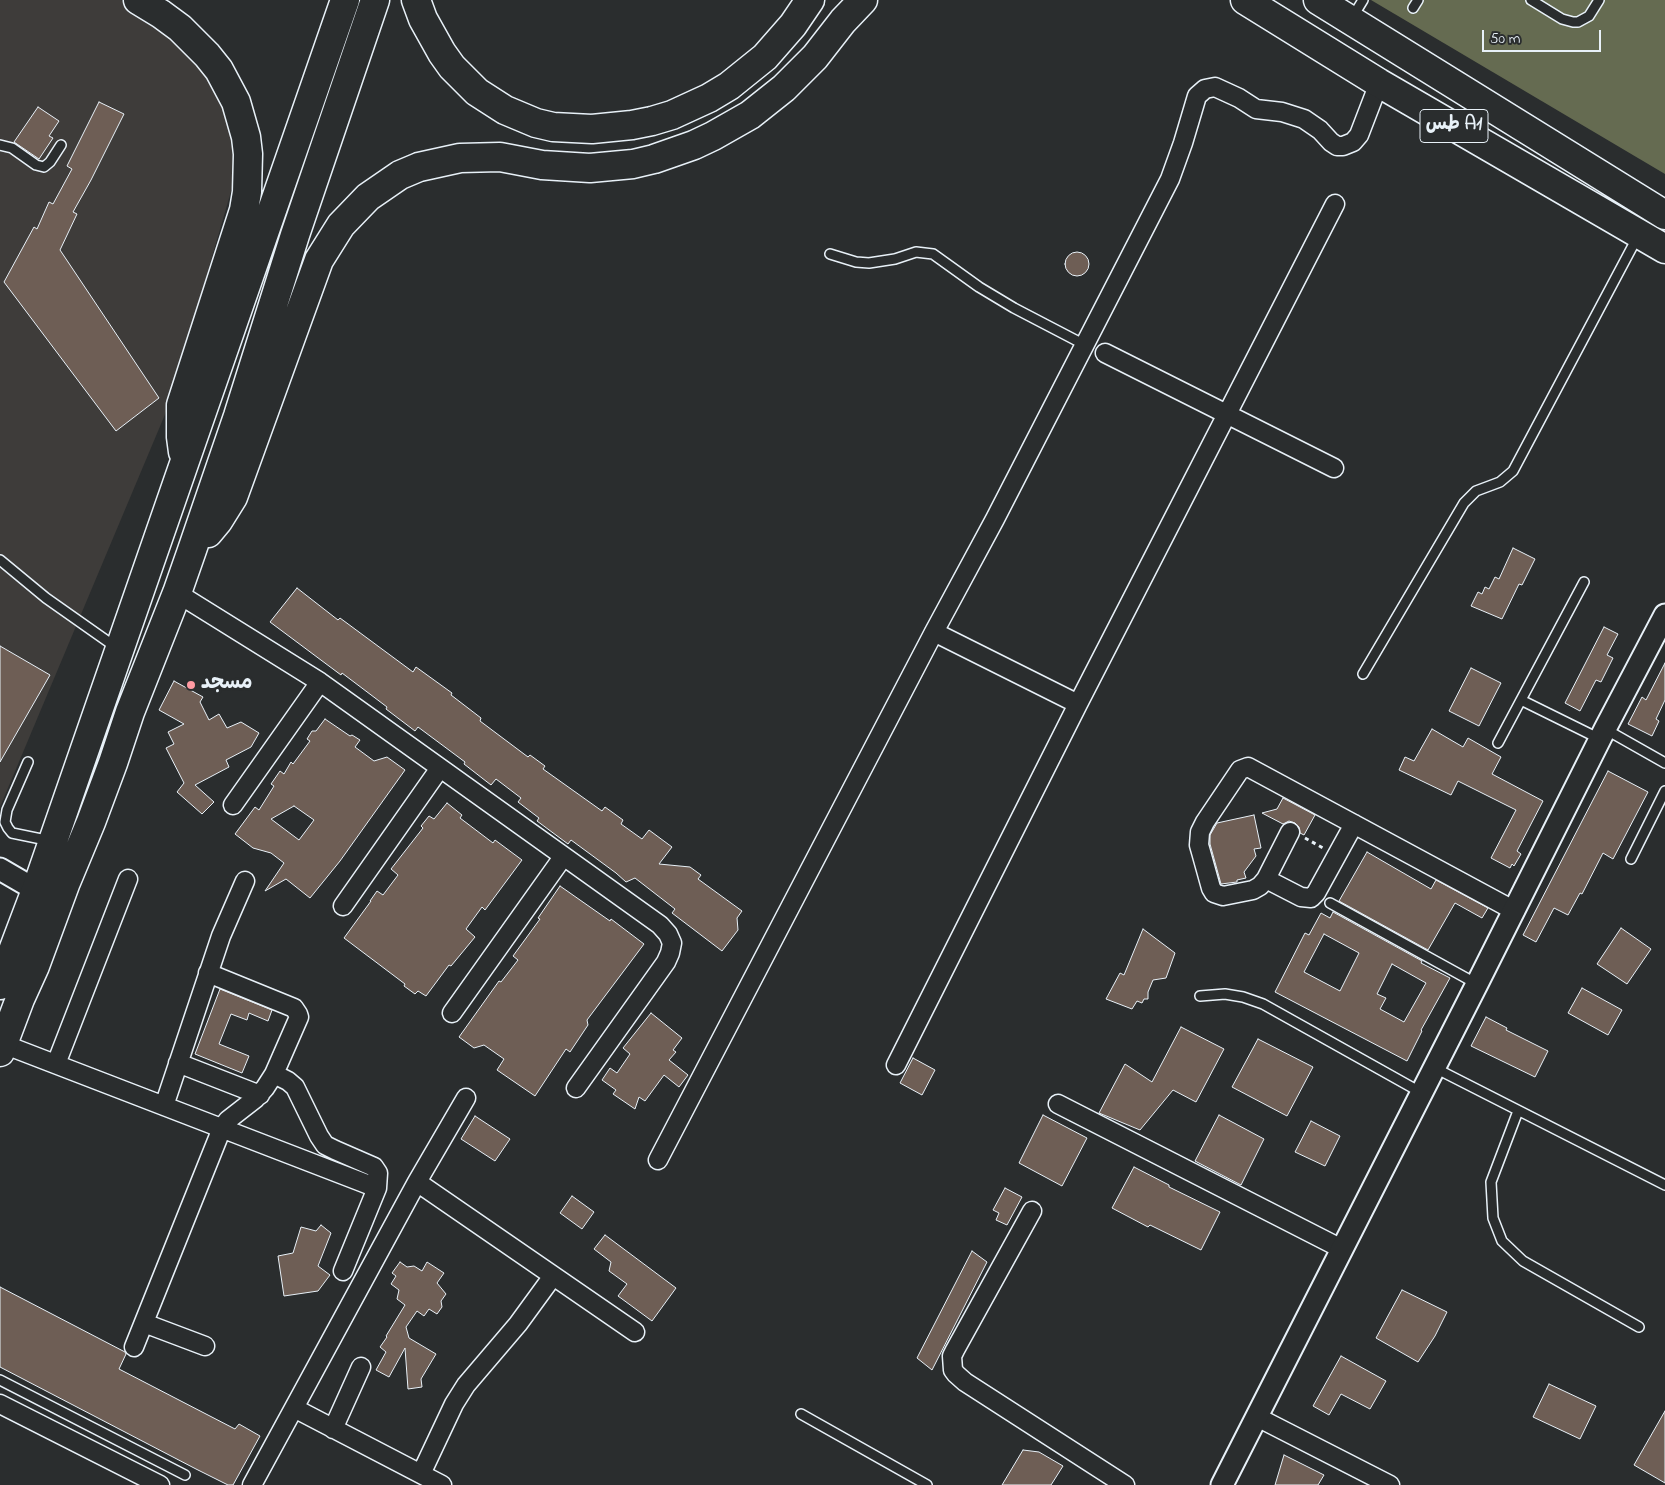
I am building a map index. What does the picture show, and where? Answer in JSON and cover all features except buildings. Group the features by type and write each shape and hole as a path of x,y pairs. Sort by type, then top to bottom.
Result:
{"highway":[{"path":"138,0 180,28 219,70 239,110 246,136 248,154 248,182 244,210 181,405 181,437 185,463"},
{"path":"0,985 36,890 346,0"},
{"path":"2,1048 91,822 130,712 191,554 238,416 294,235 375,0"},
{"path":"416,0 428,28 442,53 452,67 477,92 505,110 536,123 553,127 592,129 652,121 709,98 729,86 765,57 793,25 810,0"},
{"path":"191,554 218,521 233,497 319,260 341,225 368,197 400,175 419,167 460,158 500,157 542,165 590,168 633,164 694,145 738,123 767,103 810,62 843,21 863,0"},
{"name":"طس A1","path":"1245,0 1379,83 1665,249"},
{"name":"طس A1","path":"1318,0 1357,10 1665,215"}],"street":[{"path":"658,1160 995,519 1170,179 1195,101 1201,92 1215,87 1239,98 1256,109 1282,112 1304,119 1320,130 1331,142 1337,146 1343,146 1353,142 1359,135 1379,83"},
{"path":"896,1065 1078,704 1335,204"},
{"path":"1105,353 1334,468"},
{"path":"177,593 320,682 660,925 668,934 672,943 666,962 576,1088"},
{"path":"1222,1485 1665,615"},
{"path":"934,632 1078,704"},
{"path":"233,805 320,682"},
{"path":"1290,832 1266,879 1257,888 1227,896 1219,896 1211,888 1201,852 1199,838 1202,827 1240,770 1248,767 1515,911"},
{"path":"343,906 440,768"},
{"path":"1266,879 1304,899 1311,898 1316,893 1354,824"},
{"path":"452,1013 564,857"},
{"path":"0,869 36,890"},
{"path":"56,1064 128,879"},
{"path":"164,1106 208,973 226,923 245,881"},
{"path":"134,1347 222,1128 228,1120 260,1094 274,1074 299,1017 297,1011 291,1007 208,973"},
{"path":"2,1048 56,1064 377,1188"},
{"path":"178,1063 260,1094"},
{"path":"274,1074 295,1087 319,1136 325,1144 377,1170 379,1176 377,1188 343,1271"},
{"path":"252,1485 417,1182 466,1098"},
{"path":"1058,1104 1342,1249"},
{"path":"417,1182 635,1332"},
{"path":"1032,1210 954,1350 952,1356 953,1370 965,1382 1125,1485"},
{"path":"421,1474 454,1404 466,1385 525,1315 552,1276"},
{"path":"144,1322 205,1346"},
{"path":"333,1429 361,1367"},
{"path":"0,1404 160,1485"},
{"path":"294,1408 442,1485"},
{"path":"1257,1417 1390,1485"}],"lane":[{"path":"1413,8 1418,0"},
{"path":"1531,0 1562,19 1573,22 1578,22 1589,16 1599,0"},
{"path":"0,144 12,148 40,167 44,167 50,162 61,145"},
{"path":"1364,674 1464,503 1476,491 1500,482 1513,471 1640,234"},
{"path":"830,254 856,262 869,263 896,259 916,252 933,254 979,287 1014,308 1085,345"},
{"path":"0,560 46,598 120,650"},
{"path":"1498,743 1584,582"},
{"path":"1521,700 1603,734 1665,763"},
{"path":"28,762 7,810 5,822 12,833 53,841"},
{"path":"1631,859 1662,804 1665,791"},
{"path":"1330,903 1478,984"},
{"path":"1200,996 1225,994 1243,997 1263,1004 1422,1093"},
{"path":"1434,1068 1665,1185"},
{"path":"1518,1110 1492,1182 1493,1218 1502,1241 1523,1261 1639,1327"},
{"path":"0,1380 186,1475"},
{"path":"801,1414 927,1485"}],"path":[{"path":"1290,832 1295,832 1336,856"}],"shaded area":[{"path":"0,0 121,0 203,62 236,131 234,181 169,405 0,807"}],"green space":[{"path":"1371,0 1665,0 1665,174"}],"place":[{"name":"مسجد","path":"191,685"}]}
